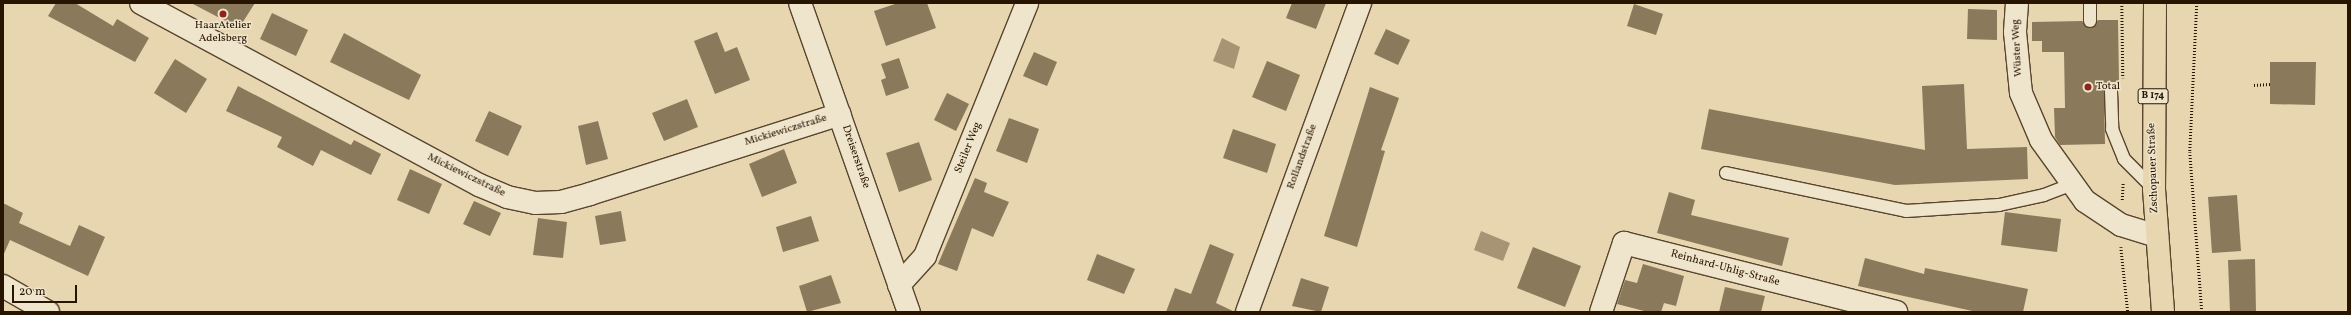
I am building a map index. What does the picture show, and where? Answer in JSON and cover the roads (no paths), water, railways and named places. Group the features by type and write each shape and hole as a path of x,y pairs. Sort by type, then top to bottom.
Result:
{"main road":[{"name":"Zschopauer Straße","path":"2155,3 2154,189 2163,312"}],"street":[{"name":"Mickiewiczstraße","path":"141,3 479,185 507,197 535,203 561,202 590,194 840,114"},
{"name":"Dreiserstraße","path":"800,3 909,312"},
{"name":"Steiler Weg","path":"899,286 925,256 1027,3"},
{"name":"Rollandstraße","path":"1247,312 1360,3"},
{"name":"Wüster Weg","path":"2017,3 2015,32 2021,93 2041,140 2073,184"},
{"path":"2073,184 2085,201 2121,225 2157,236"},
{"name":"Reinhard-Uhlig-Straße","path":"1601,312 1624,243 1896,312"},
{"path":"3,286 48,312"}],"lane":[{"path":"2090,3 2090,21"},
{"path":"2111,91 2112,129 2124,159 2154,189"},
{"path":"1726,173 1906,211 1999,205 2044,195 2073,184"}],"place":[{"name":"HaarAtelier Adelsberg","path":"223,14"},
{"name":"Total","path":"2088,87"}]}
